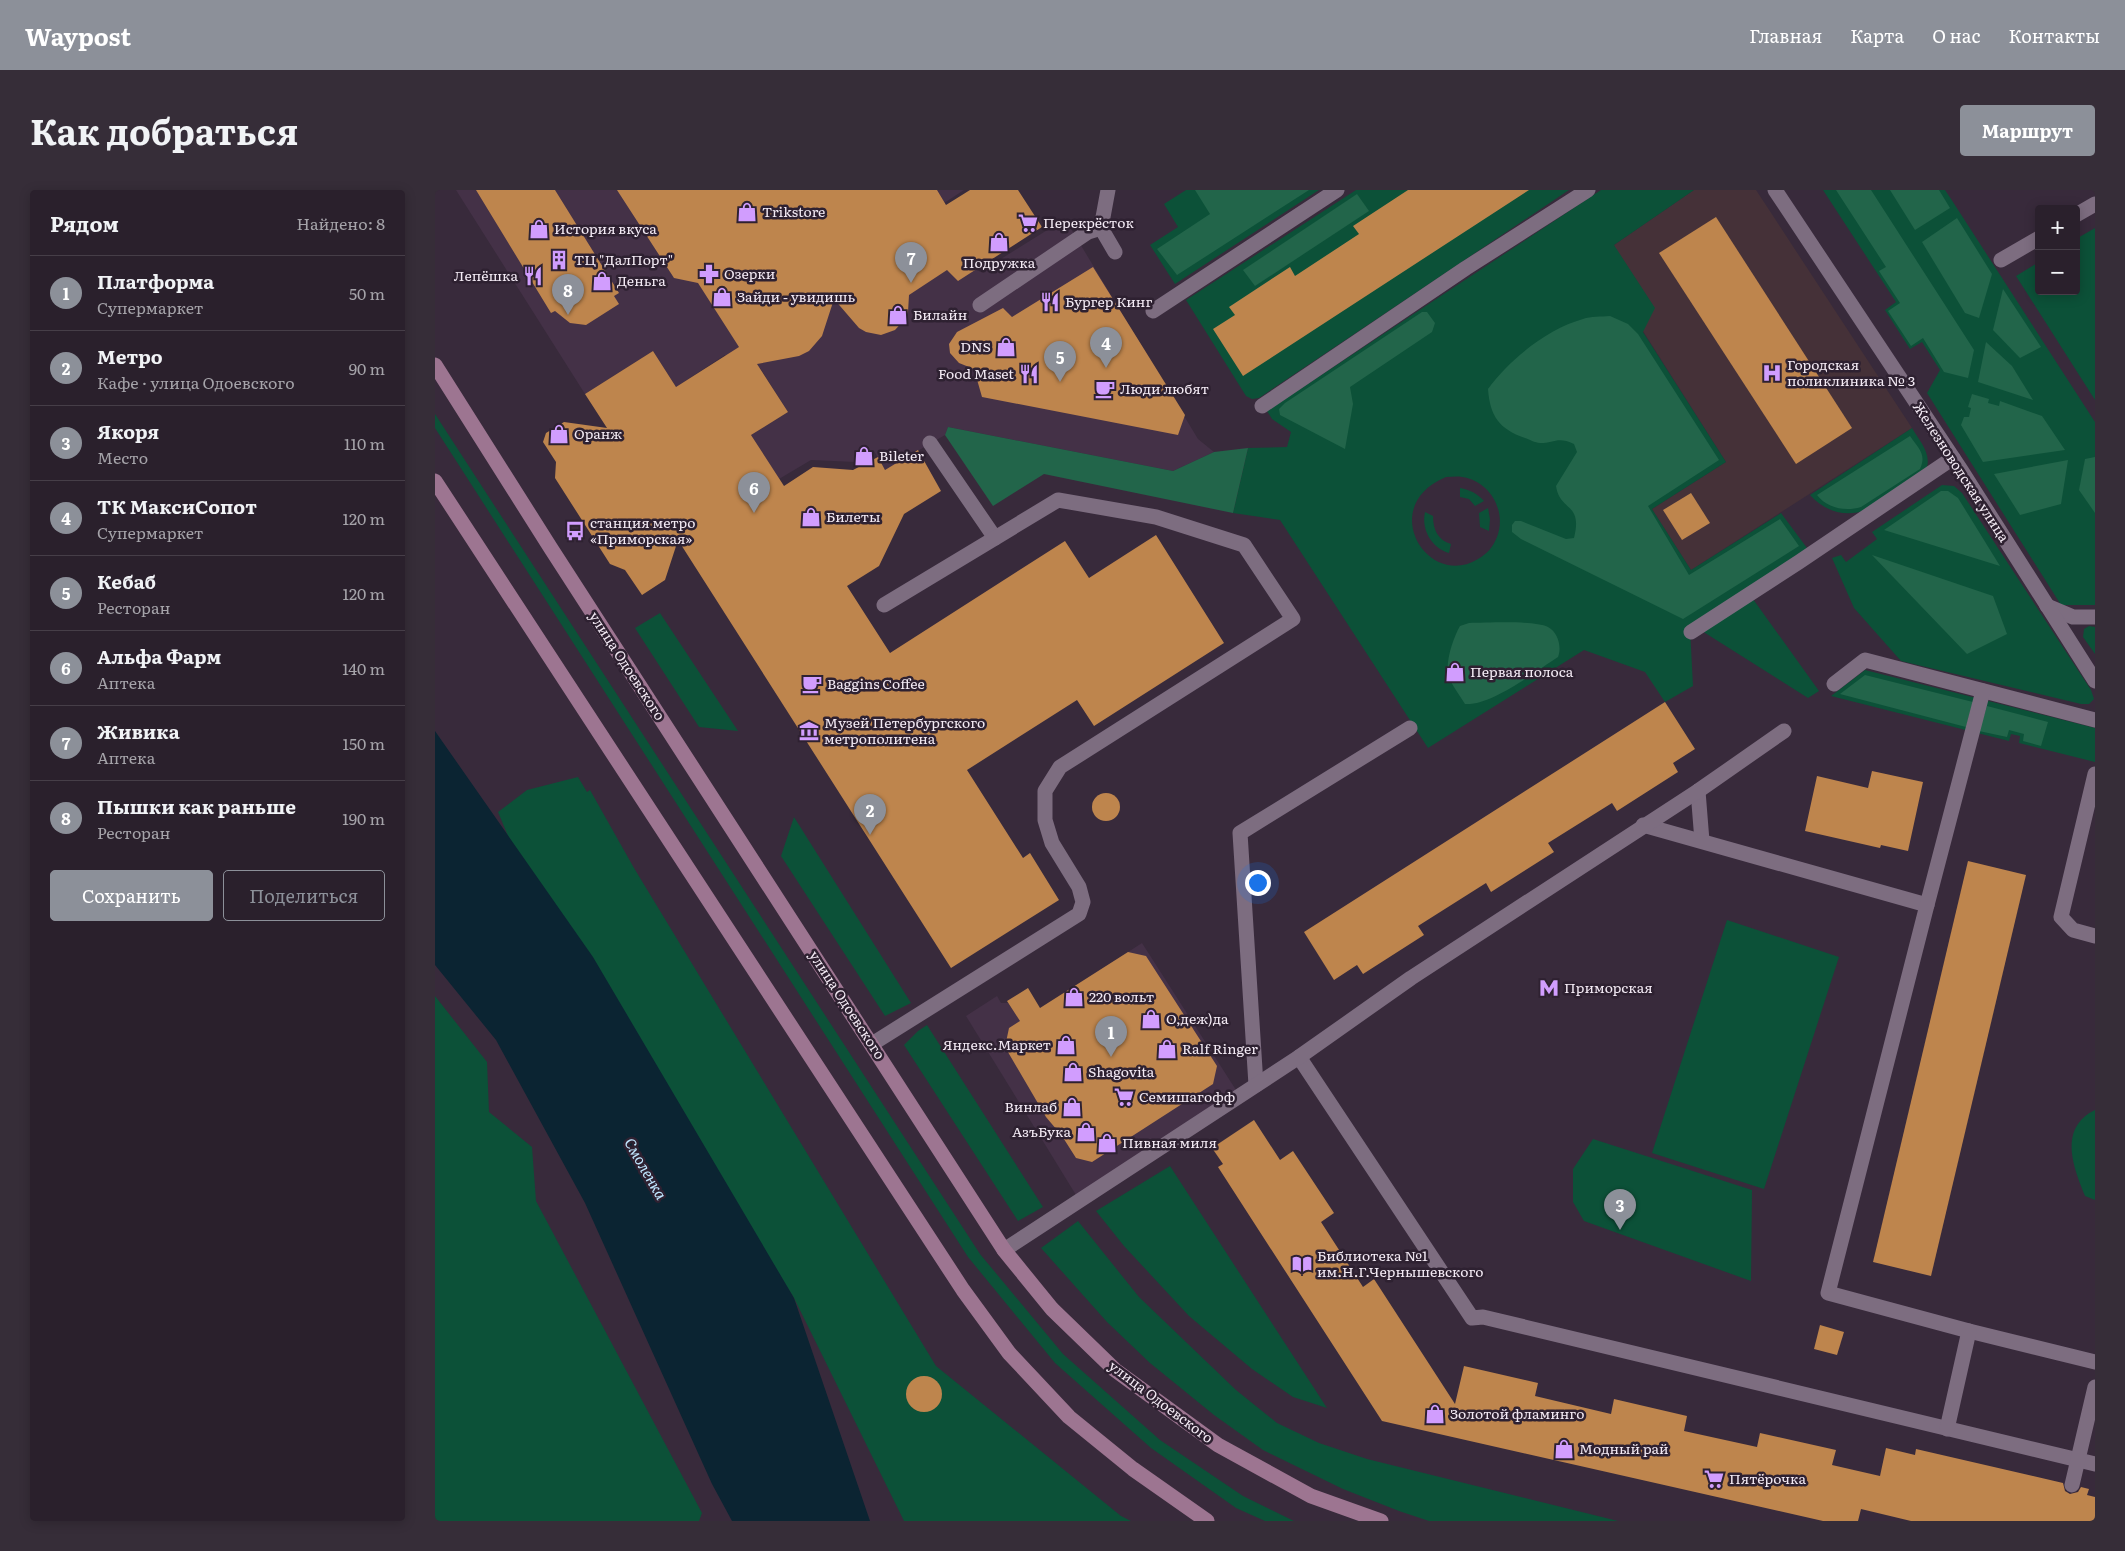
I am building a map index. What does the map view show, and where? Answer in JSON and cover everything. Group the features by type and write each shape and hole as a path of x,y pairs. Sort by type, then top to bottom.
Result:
{"street":[{"path":"1108,190 1101,228 1115,252"},
{"path":"1153,311 1337,190"},
{"path":"1262,406 1466,268 1587,190"},
{"name":"Железноводская улица","path":"1775,190 1839,283 2095,681"},
{"path":"2080,213 2095,204"},
{"path":"980,305 1088,232 1101,228"},
{"path":"2001,260 2035,240"},
{"name":"улица Одоевского","path":"435,365 549,547 1004,1250 1052,1309 1115,1370 1210,1440 1311,1496 1381,1521"},
{"path":"931,443 995,538"},
{"path":"1691,632 1953,458"},
{"path":"435,480 958,1282 1009,1353 1069,1417 1133,1468 1207,1521"},
{"path":"872,1044 1079,914 1083,902 1079,887 1052,843 1045,820 1045,791 1060,767 1293,619 1244,545 1156,517 1058,500 884,606"},
{"path":"2047,606 2073,617 2095,617"},
{"path":"1834,684 1865,660 2095,720"},
{"path":"1983,691 1828,1293 1969,1331 2095,1362"},
{"path":"1256,1085 1240,833 1410,728"},
{"path":"1004,1250 1256,1085 1411,978 1643,825 1698,791 1785,731"},
{"path":"2095,774 2061,917 2073,930 2095,936"},
{"path":"1698,791 1702,842"},
{"path":"1643,825 1927,905"},
{"path":"1299,1056 1472,1318 1483,1317 2095,1464"},
{"path":"1947,1429 1969,1331"},
{"path":"2072,1485 2095,1387"}],"shaded area":[{"path":"456,190 964,190 938,207 980,272 1065,219 1198,439 1214,452 1173,471 948,427 945,435 885,470 874,451 855,462 811,460 779,479 751,435 788,412 760,368 741,379 725,355 676,387 653,351 585,394"},
{"name":"Городская поликлиника № 3","path":"1694,190 1756,190 1912,428 1691,570 1652,509 1726,462 1643,331 1614,245"},
{"path":"1142,943 1236,1090 1076,1195 966,1016 997,996 1001,1003 1008,1003 1021,1021"}],"green space":[{"path":"1186,190 1319,190 1175,284 1150,245 1178,227 1164,204"},
{"path":"1195,190 1309,190 1177,275 1157,249 1210,214"},
{"path":"1356,190 1569,190 1259,398 1252,399 1246,396 1186,300"},
{"path":"1601,190 1694,190 1614,245 1655,308 1643,332 1726,462 1652,509 1691,570 1781,513 1807,548 1690,628 1693,686 1665,702 1645,672 1584,650 1428,748 1280,520 1233,513 1248,448 1287,447 1291,432 1272,419 1267,411","holes":["1446,477 1462,477 1481,484 1494,499 1500,517 1497,537 1489,550 1478,559 1459,566 1442,563 1427,554 1417,541 1412,524 1414,506 1425,490"]},
{"path":"1823,190 1945,190 1953,202 2095,422 2095,605 2061,605 1927,393 1940,370 1922,342 1910,349 1885,310 1896,302"},
{"path":"1836,190 1871,190 1974,350 1968,378 1944,372 1923,338 1911,346 1888,311 1900,303 1879,271 1886,267"},
{"path":"1890,190 1939,190 1950,208 1915,230"},
{"path":"1357,194 1369,211 1255,286 1243,270"},
{"path":"1957,218 1992,274 1979,318 1965,313 1922,242"},
{"path":"2095,228 2095,400 2016,276 2035,264 2035,295 2080,295 2080,237"},
{"path":"2003,289 2041,347 2020,358 1993,330"},
{"path":"1422,312 1427,312 1435,323 1432,332 1350,387 1353,404 1345,449 1280,415 1279,409 1285,403"},
{"path":"1610,316 1628,324 1638,334 1719,460 1648,506 1689,575 1780,519 1799,546 1683,619 1521,539 1512,532 1512,525 1515,521 1521,521 1566,539 1574,538 1576,518 1558,494 1556,486 1577,452 1574,444 1564,440 1538,443 1502,426 1491,407 1488,389 1518,357 1556,330 1583,319"},
{"path":"1986,342 2012,366 2033,400 1978,382"},
{"path":"1972,394 1989,399 1988,403 1999,406 2000,401 2042,416 2065,450 1983,462 1961,425 1964,417 1969,417 1971,408 1968,407"},
{"path":"435,414 980,1254 1063,1354 1160,1440 1243,1496 1294,1521 1265,1521 1236,1508 1151,1448 1055,1363 968,1257 435,428"},
{"path":"948,427 1173,471 1214,452 1248,448 1233,513 1044,474 993,506 945,435"},
{"path":"1912,428 1926,452 1927,467 1866,510 1850,513 1835,512 1816,501 1810,495"},
{"path":"1910,436 1922,455 1923,459 1920,469 1861,507 1837,508 1826,503 1817,495"},
{"path":"2095,457 2095,513 2079,490 2085,459"},
{"path":"2068,460 2061,504 2020,515 1994,474"},
{"path":"1942,485 1954,486 1962,493 2091,690 2094,699 2089,704 2081,704 1901,661 1854,608 1832,558 1841,555 1846,562 1877,539 1872,532"},
{"path":"1460,488 1473,492 1484,501 1475,506 1469,499 1460,497"},
{"path":"1941,491 1948,491 1958,498 2000,566 1884,530"},
{"path":"1488,508 1490,519 1489,531 1480,527 1479,513"},
{"path":"1425,512 1433,516 1437,534 1451,544 1449,553 1433,543 1426,532"},
{"path":"1872,555 1993,596 2007,634 1967,654"},
{"path":"1753,599 1819,691 1808,698 1702,631"},
{"path":"660,613 738,731 699,727 635,628"},
{"path":"1469,623 1532,623 1548,627 1554,632 1558,640 1560,649 1558,657 1500,694 1476,703 1465,704 1450,680 1448,660 1457,631 1460,626"},
{"path":"2089,626 2095,627 2095,654 2083,637 2084,629"},
{"path":"1865,670 2095,728 2095,762 2019,743 2020,736 2011,734 2009,741 1831,696"},
{"path":"1865,675 1973,702 1966,727 1840,694"},
{"path":"1987,706 2048,722 2041,746 2023,741 2024,734 2009,730 2007,737 1979,731"},
{"path":"578,777 587,792 590,790 634,868 936,1366 1121,1516 1131,1521 904,1521 794,1298 508,836 498,812 527,790"},
{"path":"794,817 911,1003 885,1016 781,856"},
{"path":"1727,920 1839,957 1764,1189 1652,1153"},
{"path":"435,996 487,1062 489,1112 532,1147 536,1201 702,1513 699,1521 435,1521"},
{"path":"927,1025 1043,1207 1018,1221 904,1045"},
{"path":"2095,1110 2095,1200 2085,1196 2076,1173 2073,1161 2072,1137 2076,1127 2083,1118"},
{"path":"1593,1139 1752,1190 1751,1281 1584,1221 1573,1202 1573,1169"},
{"path":"1170,1166 1327,1408 1293,1397 1252,1369 1189,1316 1124,1246 1096,1211"},
{"path":"1078,1221 1139,1297 1236,1390 1277,1423 1319,1443 1367,1459 1618,1521 1429,1521 1343,1489 1263,1450 1214,1415 1150,1363 1107,1322 1041,1248"}],"water":[{"name":"Смоленка","path":"435,731 593,957 794,1298 870,1521 732,1521 712,1484 585,1203 496,1040 435,965"}],"building":[{"name":"ТЦ \"ДалПорт\"","path":"476,190 555,190 619,293 614,296 619,304 586,325 570,323 555,311 551,313"},
{"path":"617,190 937,190 946,205 970,190 1018,190 1042,227 958,281 947,270 909,295 908,312 905,319 895,330 881,335 866,332 859,328 834,299 822,336 809,351 799,356 757,364 788,412 751,435 784,486 813,467 853,470 878,457 885,470 918,450 941,491 904,514 879,566 847,586 890,653 1065,541 1089,578 1156,535 1224,643 1094,726 1077,700 967,770 1023,858 1030,853 1059,900 951,968 678,540 665,580 642,595 625,570 610,564 555,478 556,462 543,442 546,433 564,422 607,428 585,394 653,351 676,387 739,347 698,283 674,278"},
{"path":"1408,190 1529,190 1243,376 1213,329 1235,315 1229,307 1290,267 1295,276 1359,234 1353,226"},
{"path":"1716,217 1852,428 1796,464 1659,253"},
{"path":"1093,267 1185,415 1178,435 982,397 974,369 959,363 950,353 949,344 957,332 1003,308 1012,317"},
{"path":"1691,493 1710,523 1682,540 1663,510"},
{"path":"1665,702 1695,749 1673,763 1678,772 1617,811 1612,803 1548,843 1554,852 1491,892 1486,883 1418,926 1424,935 1363,974 1357,965 1334,980 1304,932"},
{"path":"1872,771 1923,782 1908,851 1881,845 1880,848 1805,831 1817,776 1868,788"},
{"path":"1106,793 1116,797 1120,807 1116,817 1106,821 1096,817 1092,807 1096,797"},
{"path":"1968,861 2026,875 1931,1276 1873,1262"},
{"path":"1128,952 1146,956 1217,1066 1213,1084 1092,1162 1076,1158 1062,1136 1046,1117 1005,1047 1009,1028 1020,1021 1007,1001 1028,988 1040,1008"},
{"path":"1254,1120 1280,1160 1293,1151 1334,1213 1321,1222 1363,1287 1374,1279 1455,1404 1464,1366 1538,1383 1535,1396 1611,1414 1614,1399 1687,1416 1684,1431 1757,1447 1760,1433 1836,1450 1832,1465 1880,1476 1886,1448 1915,1455 1916,1449 2063,1483 2065,1491 2070,1494 2078,1492 2081,1487 2089,1489 2087,1495 2095,1497 2095,1521 1911,1521 1861,1509 1858,1521 1823,1521 1382,1421 1218,1167 1223,1164 1212,1148"},
{"path":"1820,1325 1844,1332 1837,1355 1814,1349"},
{"path":"924,1376 931,1377 937,1381 941,1387 941,1401 937,1407 931,1411 924,1412 917,1411 911,1407 907,1401 906,1394 907,1387 911,1381 917,1377"}],"place":[{"name":"Trikstore","path":"747,212"},
{"name":"Перекрёсток","path":"1028,223"},
{"name":"История вкуса","path":"539,229"},
{"name":"Подружка","path":"999,242"},
{"name":"ТЦ \"ДалПорт\"","path":"559,260"},
{"name":"Озерки","path":"709,274"},
{"name":"Лепёшка","path":"533,276"},
{"name":"Деньга","path":"602,281"},
{"name":"Живика","path":"911,283"},
{"name":"Зайди - увидишь","path":"722,297"},
{"name":"Бургер Кинг","path":"1050,302"},
{"name":"Пышки как раньше","path":"568,315"},
{"name":"Билайн","path":"898,315"},
{"name":"DNS","path":"1006,347"},
{"name":"ТК МаксиСопот","path":"1106,368"},
{"name":"Городская поликлиника № 3","path":"1772,373"},
{"name":"Food Maset","path":"1029,374"},
{"name":"Кебаб","path":"1060,382"},
{"name":"Люди любят","path":"1105,389"},
{"name":"Оранж","path":"559,434"},
{"name":"Bileter","path":"864,456"},
{"name":"Альфа Фарм","path":"754,513"},
{"name":"Билеты","path":"811,517"},
{"name":"станция метро «Приморская»","path":"575,531"},
{"name":"Первая полоса","path":"1455,672"},
{"name":"Baggins Coffee","path":"812,684"},
{"name":"Музей Петербургского метрополитена","path":"809,731"},
{"name":"Метро","path":"870,835"},
{"name":"Приморская","path":"1549,988"},
{"name":"220 вольт","path":"1074,997"},
{"name":"О,деж)да","path":"1151,1019"},
{"name":"Яндекс.Маркет","path":"1066,1045"},
{"name":"Ralf Ringer","path":"1167,1049"},
{"name":"Платформа","path":"1111,1057"},
{"name":"Shagovita","path":"1073,1072"},
{"name":"Семишагофф","path":"1124,1097"},
{"name":"Винлаб","path":"1072,1107"},
{"name":"АзъБука","path":"1086,1132"},
{"name":"Пивная миля","path":"1107,1143"},
{"name":"Якоря","path":"1620,1230"},
{"name":"Библиотека №1 им.Н.Г.Чернышевского","path":"1302,1264"},
{"name":"Золотой фламинго","path":"1435,1414"},
{"name":"Модный рай","path":"1564,1449"},
{"name":"Пятёрочка","path":"1714,1479"}]}
